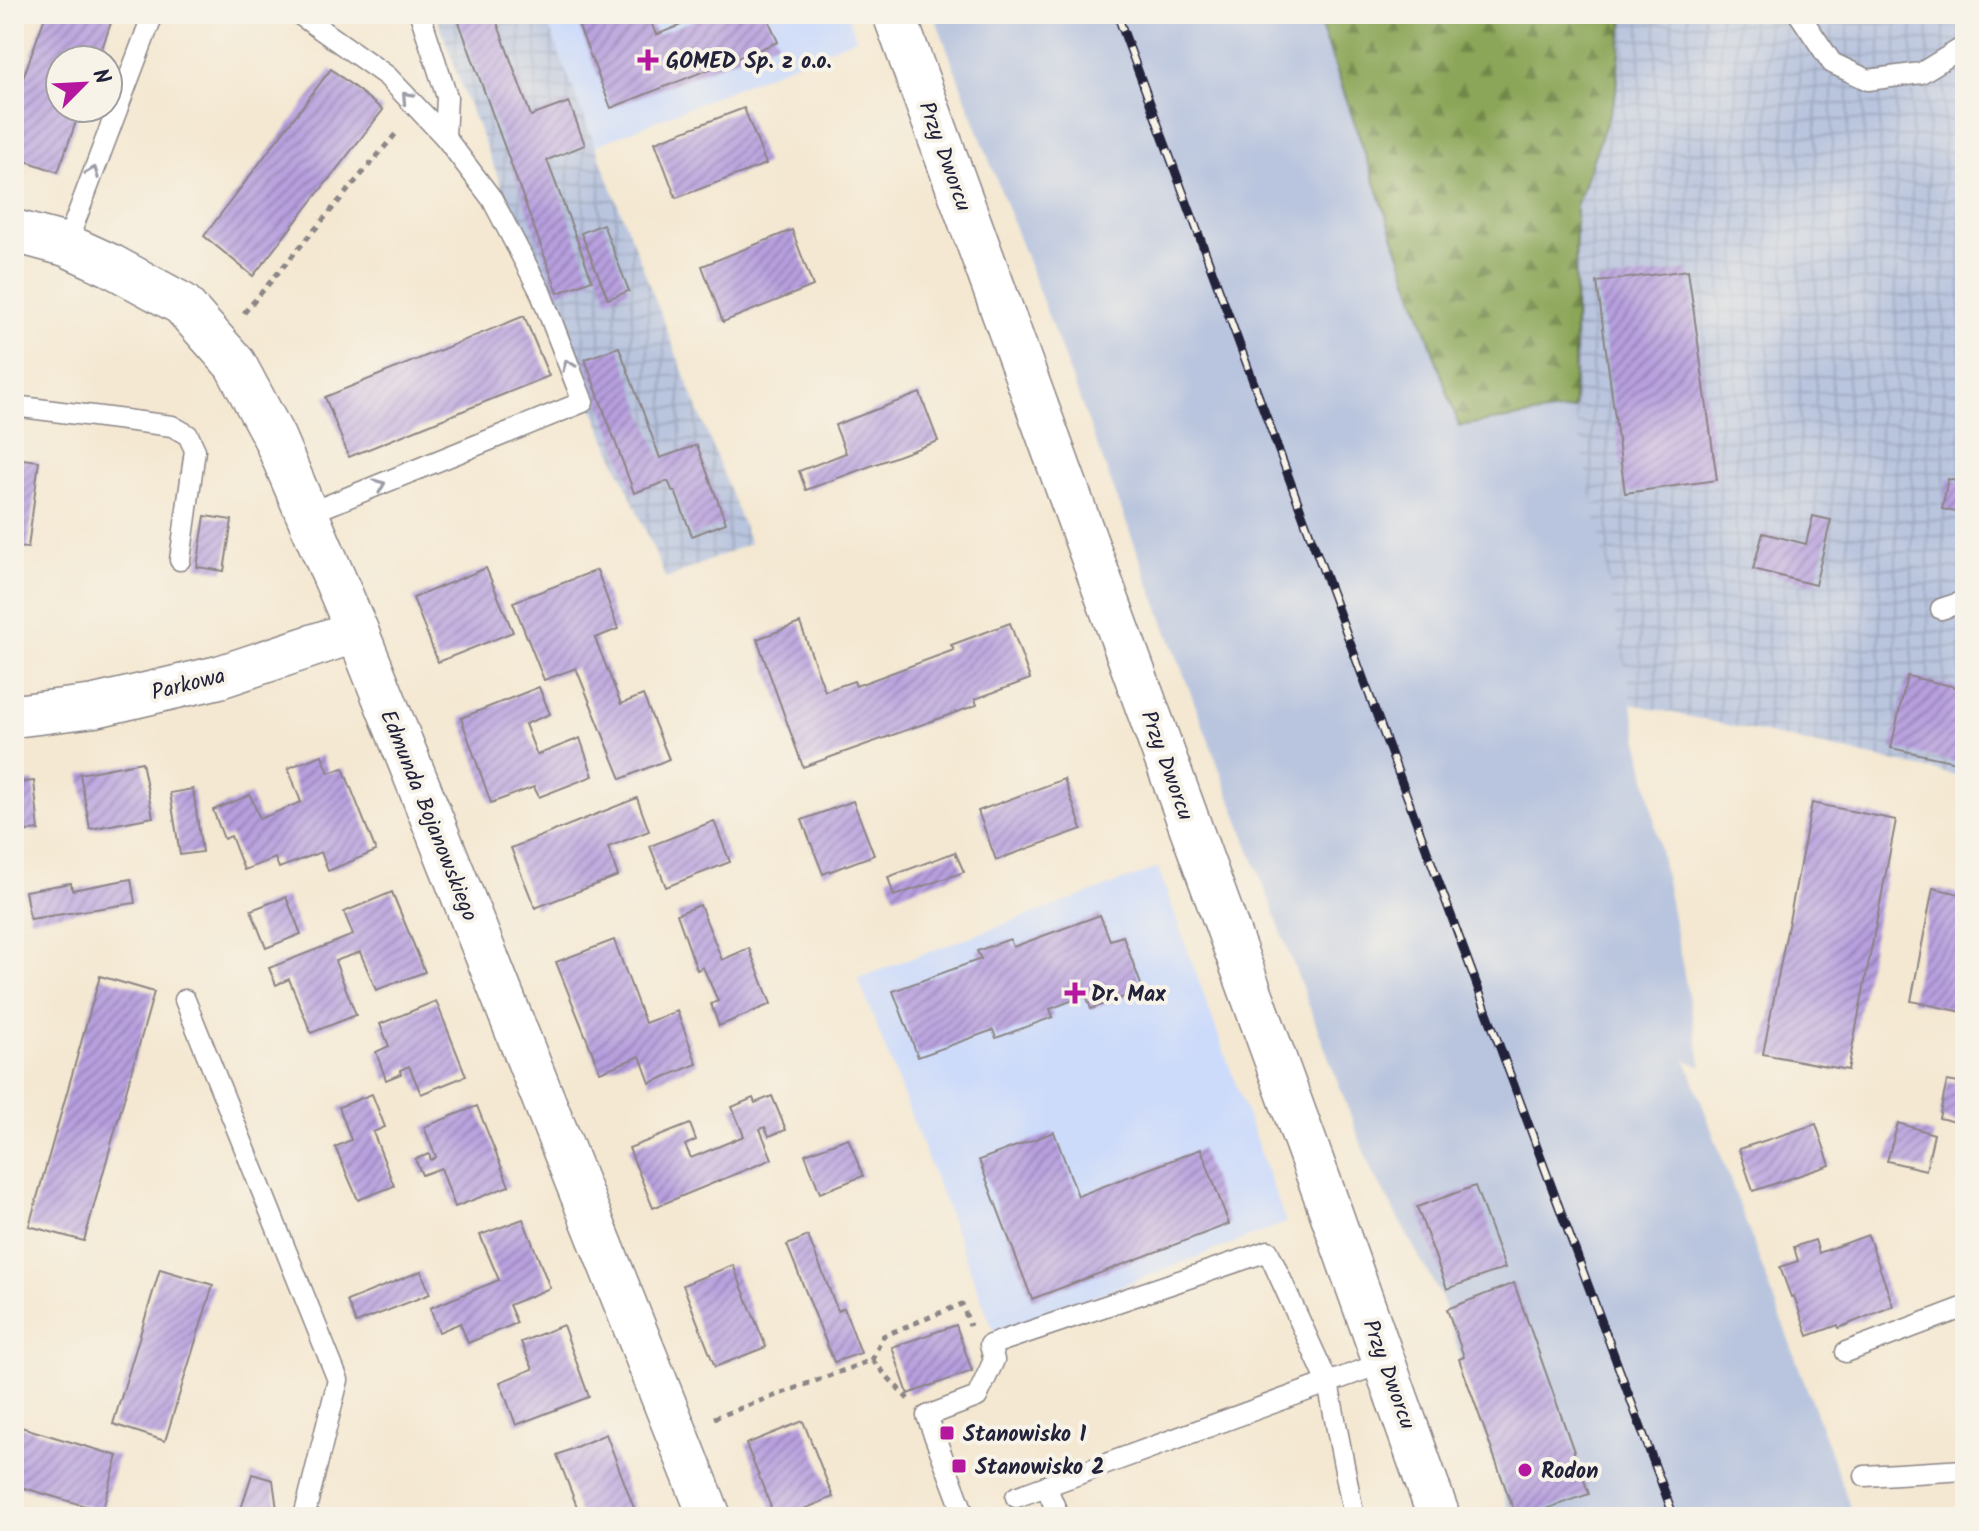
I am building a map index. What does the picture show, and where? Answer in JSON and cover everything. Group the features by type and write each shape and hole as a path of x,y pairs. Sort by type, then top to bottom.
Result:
{"street":[{"name":"Przy Dworcu","path":"894,14 1439,1517"},
{"name":"Edmunda Bojanowskiego","path":"14,231 66,245 182,304 235,364 274,437 357,631 710,1517"},
{"name":"Parkowa","path":"14,716 95,706 219,677 357,631"}],"lane":[{"path":"66,245 153,14"},
{"path":"299,14 387,76 445,137 492,199 540,291 583,402 307,514"},
{"path":"420,14 447,97 445,137"},
{"path":"1799,14 1832,63 1868,80 1921,73 1965,46"},
{"path":"14,406 172,426 188,435 195,450 180,560"},
{"path":"1941,609 1965,601"},
{"path":"185,1000 338,1380 304,1517"},
{"path":"965,1517 927,1416 977,1397 994,1360 990,1345 1268,1251 1328,1383 1354,1517"},
{"path":"1846,1352 1965,1307"},
{"path":"1016,1497 1385,1362"},
{"path":"1865,1476 1965,1470"},
{"path":"1046,1486 1059,1517"}],"path":[{"path":"244,313 417,108"},
{"path":"713,1419 872,1360 883,1336 962,1304 975,1338"},
{"path":"872,1360 911,1403"},
{"path":"1779,1517 1804,1509 1831,1517"}],"shaded area":[{"path":"436,14 544,14 750,543 666,579 465,96"},
{"path":"544,14 847,14 856,38 595,146"},
{"path":"934,14 1477,14 1519,144 1592,498 1702,1067 1686,1060 1854,1517 1511,1517 1441,1297 1370,1167"},
{"path":"1477,14 1965,14 1965,777 1632,704 1519,144"},
{"path":"1158,868 1286,1223 995,1334 858,978"}],"green space":[{"path":"1317,14 1624,14 1615,98 1576,206 1574,409 1459,426"}],"building":[{"path":"46,14 114,14 104,44 44,44 44,124 75,124 58,172 14,157 14,103"},
{"path":"456,14 494,14 531,116 569,102 585,145 547,160 592,280 558,293"},
{"path":"574,14 648,14 656,35 708,14 766,14 778,42 611,108"},
{"path":"331,69 383,110 253,276 204,236"},
{"path":"744,108 766,164 676,198 655,142"},
{"path":"603,224 629,291 608,299 581,233"},
{"path":"792,230 813,286 723,322 702,266"},
{"path":"1688,270 1717,480 1625,493 1597,282"},
{"path":"524,316 549,376 349,457 325,397"},
{"path":"619,347 660,458 697,445 726,523 692,536 675,491 668,481 634,493 585,359"},
{"path":"920,393 938,441 806,490 799,471 846,453 835,425"},
{"path":"14,458 39,461 28,548 14,547"},
{"path":"1948,479 1965,483 1965,514 1942,509"},
{"path":"205,516 232,520 224,571 197,567"},
{"path":"1813,516 1831,520 1815,585 1753,569 1763,533 1806,544"},
{"path":"486,568 513,632 438,662 413,598"},
{"path":"597,570 618,629 595,638 621,704 643,695 669,759 621,779 576,668 544,680 513,602"},
{"path":"800,623 825,691 854,681 856,686 954,650 951,645 1010,623 1030,679 975,699 977,705 803,767 757,639"},
{"path":"1907,676 1965,689 1965,764 1891,748"},
{"path":"539,687 550,714 525,724 537,755 580,738 593,776 539,797 534,787 491,803 461,718"},
{"path":"322,755 329,773 343,768 376,851 328,871 321,852 279,868 275,858 244,870 231,836 224,839 213,810 250,795 260,819 301,802 288,768"},
{"path":"142,762 153,817 90,829 80,774"},
{"path":"1064,779 1082,829 996,860 978,811"},
{"path":"34,781 39,830 14,832 14,783"},
{"path":"193,789 202,852 180,855 170,793"},
{"path":"637,798 649,831 608,847 618,876 535,908 511,848"},
{"path":"853,801 874,855 823,874 802,820"},
{"path":"1812,803 1896,820 1848,1070 1763,1054"},
{"path":"714,821 730,862 666,887 650,846"},
{"path":"955,852 964,872 894,896 888,877"},
{"path":"131,879 135,903 30,919 25,891 71,883 72,890"},
{"path":"1933,888 1965,895 1963,1012 1911,1001"},
{"path":"392,892 425,972 376,990 360,952 335,961 356,1015 311,1033 289,979 276,985 269,968 353,935 344,912"},
{"path":"286,897 301,934 266,948 251,910"},
{"path":"700,905 722,960 749,948 771,1004 719,1026 711,1004 718,1001 703,967 697,970 677,914"},
{"path":"1100,915 1110,940 1123,936 1143,990 1091,1009 1086,995 1050,1009 1053,1017 996,1038 993,1030 918,1057 893,991 981,959 977,951 1010,939 1013,947"},
{"path":"614,940 645,1023 677,1011 697,1064 650,1083 640,1056 600,1072 556,962"},
{"path":"100,976 154,992 84,1241 29,1226"},
{"path":"436,1001 466,1076 421,1094 409,1066 400,1070 401,1074 386,1080 376,1052 389,1046 380,1024"},
{"path":"1947,1081 1965,1084 1964,1124 1939,1118"},
{"path":"372,1094 385,1127 373,1132 394,1186 358,1200 335,1147 351,1140 339,1107"},
{"path":"772,1096 786,1130 769,1136 765,1127 760,1129 772,1159 653,1208 629,1148 690,1124 696,1140 685,1145 691,1158 744,1136 732,1107 753,1098 755,1103"},
{"path":"477,1106 509,1186 455,1207 441,1168 422,1175 415,1159 429,1154 431,1160 436,1157 424,1127"},
{"path":"1898,1123 1934,1134 1926,1170 1887,1161"},
{"path":"1816,1124 1830,1165 1753,1191 1739,1149"},
{"path":"1054,1132 1078,1196 1201,1149 1229,1224 1032,1299 979,1160"},
{"path":"848,1138 863,1176 820,1193 805,1154"},
{"path":"1475,1186 1505,1268 1447,1289 1417,1207"},
{"path":"523,1219 550,1288 509,1305 517,1323 468,1343 460,1323 439,1332 430,1308 499,1280 480,1235"},
{"path":"1868,1235 1893,1306 1839,1328 1838,1325 1808,1336 1780,1267 1798,1261 1794,1247 1815,1240 1819,1253"},
{"path":"808,1236 838,1311 844,1308 861,1353 834,1362 787,1245"},
{"path":"733,1265 766,1347 715,1367 683,1285"},
{"path":"160,1269 213,1285 165,1441 113,1424"},
{"path":"421,1271 430,1294 356,1323 347,1301"},
{"path":"1514,1283 1589,1494 1523,1517 1516,1517 1459,1359 1464,1357 1447,1309"},
{"path":"563,1325 589,1397 516,1425 500,1382 533,1369 521,1342"},
{"path":"956,1325 972,1371 908,1394 892,1347"},
{"path":"803,1421 833,1497 785,1517 775,1517 746,1444"},
{"path":"14,1425 118,1456 102,1511 14,1485"},
{"path":"606,1434 637,1516 581,1517 557,1455"},
{"path":"252,1474 273,1480 278,1517 241,1509"}],"railway":[{"path":"1117,14 1674,1517"}],"place":[{"name":"GOMED Sp. z o.o.","path":"648,60"},
{"name":"Dr. Max","path":"1075,993"},
{"name":"Stanowisko 1","path":"947,1433"},
{"name":"Stanowisko 2","path":"959,1466"},
{"name":"Rodon","path":"1525,1470"}]}
